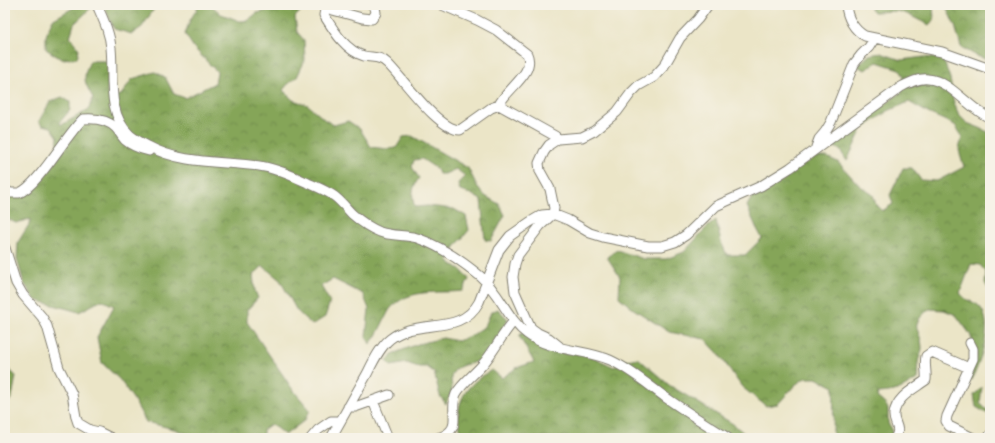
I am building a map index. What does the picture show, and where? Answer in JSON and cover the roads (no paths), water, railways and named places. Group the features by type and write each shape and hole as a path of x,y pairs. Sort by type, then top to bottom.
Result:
{"street":[{"path":"97,5 108,34 111,48 113,102 122,124 130,135 156,150 177,158 192,161 266,167 284,173 335,197 354,216 381,232 417,238 438,247 480,276 494,289 514,321 526,334 535,339 560,347 610,360 728,438"},
{"path":"372,5 375,7 376,13 372,18 362,18 329,9 325,10 324,15 333,30 354,51 363,55 378,57 386,62 439,120 456,130 460,130 491,108 499,105 501,100 523,75 528,66 529,58 527,54 496,30 478,20 442,5"},
{"path":"560,347 549,338 531,328 515,292 513,277 514,264 518,256 540,226 553,214 554,208 550,189 540,171 539,163 549,145 558,139 582,137 594,131 616,112 638,86 654,77 664,66 680,38 698,19 708,5"},
{"path":"846,5 846,11 850,20 858,32 865,36 942,52 990,69"},
{"path":"816,149 819,139 831,122 854,64 870,47 874,38"},
{"path":"331,438 378,353 388,340 398,332 454,323 467,317 476,309 500,250 510,236 542,215 553,214 568,220 590,233 604,237 648,246 662,246 675,242 686,235 716,206 761,186 790,168 901,87 914,81 928,78 941,83 954,91 983,115 990,118"},
{"path":"499,105 558,139"},
{"path":"5,189 10,193 19,193 28,188 83,119 93,118 109,122 126,140 136,147 150,152 156,150"},
{"path":"5,248 16,283 48,326 59,368 72,394 78,423 90,430 99,432 111,438"},
{"path":"438,438 446,435 453,429 457,394 484,363 514,321"},
{"path":"970,343 973,349 973,359 946,421 949,426 973,438"},
{"path":"895,438 898,428 894,415 896,408 904,395 926,380 926,356 932,352 969,368"},
{"path":"348,407 355,407 389,395"},
{"path":"373,401 388,438"},
{"path":"311,438 318,430 331,420 340,421"}]}
